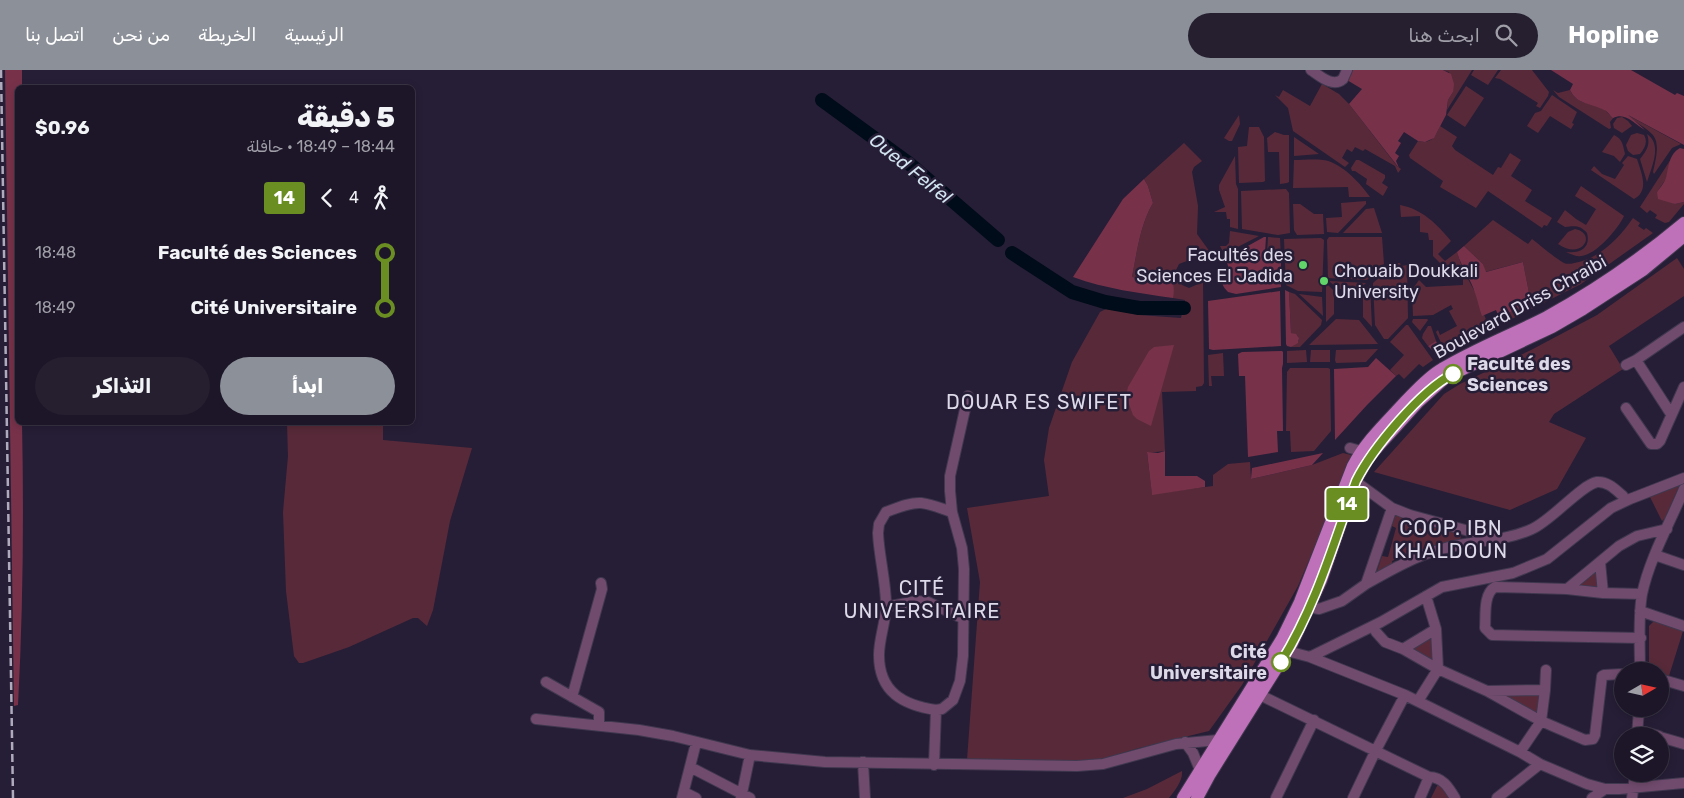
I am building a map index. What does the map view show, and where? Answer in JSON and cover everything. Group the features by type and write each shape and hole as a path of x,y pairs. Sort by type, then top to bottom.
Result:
{"main road":[{"name":"Boulevard Driss Chraibi","path":"1183,798 1218,740 1288,646 1300,602 1353,466 1355,450 1440,370 1579,299 1636,262 1684,223"},
{"name":"Boulevard Driss Chraibi","path":"1197,798 1260,695 1310,607 1356,481 1368,458 1379,445 1418,402 1446,377 1552,327 1583,309 1643,270 1684,236"}],"street":[{"path":"1311,70 1330,82 1335,83 1343,79 1347,70"},
{"path":"1626,365 1684,327"},
{"path":"1636,360 1671,414"},
{"path":"1626,408 1651,444 1654,445 1660,441 1684,386"},
{"path":"952,512 920,502 886,512 879,524 878,533 886,607 879,655 882,673 888,687 896,697 913,706 936,710 942,709 953,700 960,681 963,656 964,562 952,512 950,476 968,396"},
{"path":"1310,657 1381,622 1442,587 1513,573 1547,559 1611,508 1684,478"},
{"path":"1356,481 1392,508 1410,515 1497,539"},
{"path":"1310,607 1319,609 1342,602 1366,584 1412,559 1442,548 1497,539 1531,530 1541,524 1589,484 1603,482 1623,496"},
{"path":"1640,662 1640,611 1646,577 1683,494"},
{"path":"1366,584 1392,508"},
{"path":"1567,589 1619,546 1637,536 1667,529"},
{"path":"1462,544 1464,530"},
{"path":"1655,556 1684,565"},
{"path":"1600,562 1603,593"},
{"path":"572,697 602,589 601,583"},
{"path":"1641,638 1492,635 1485,628 1488,596 1495,587 1642,594"},
{"path":"1418,701 1438,670 1436,629 1426,596"},
{"path":"886,607 917,601 928,602 962,618"},
{"path":"1640,611 1684,626"},
{"path":"1403,649 1436,629"},
{"path":"1376,632 1386,642 1403,649 1438,670 1487,691 1541,721 1585,740 1593,739 1595,735 1602,676 1614,674"},
{"path":"1288,646 1310,657 1405,695 1520,752 1540,764 1587,784 1633,793 1684,783"},
{"path":"1520,752 1541,721 1546,670"},
{"path":"546,682 599,712 599,726"},
{"path":"1669,682 1684,686"},
{"path":"1487,691 1544,690"},
{"path":"1260,695 1314,720 1375,752 1429,777 1439,779 1445,783 1455,798"},
{"path":"1353,798 1405,695"},
{"path":"934,765 936,710"},
{"path":"536,718 640,730 750,756 825,762 1077,766 1104,764 1185,742 1218,740"},
{"path":"1276,798 1314,720"},
{"path":"1669,739 1684,744"},
{"path":"696,742 683,795 696,798"},
{"path":"1185,742 1193,753 1200,770"},
{"path":"690,767 744,797 750,756"},
{"path":"863,762 865,798"},
{"path":"1497,798 1540,764"},
{"path":"1420,798 1429,777"},
{"path":"1592,798 1605,789"}],"shaded area":[{"path":"5,70 22,70 22,85 15,85 15,425 22,425 23,564 18,705 14,706"},
{"path":"1353,70 1443,70 1451,74 1454,84 1453,92 1448,100 1446,115 1434,138 1425,142 1418,141 1404,132 1398,141 1401,143 1395,153 1399,156 1396,161 1399,168 1349,104 1362,89 1347,80"},
{"path":"1443,70 1472,70 1447,110 1448,100 1453,92 1449,72"},
{"path":"1474,70 1498,70 1488,85 1471,75"},
{"path":"1501,70 1532,70 1549,92 1540,108 1536,106 1538,103 1500,79 1495,78"},
{"path":"1551,70 1631,70 1675,95 1677,93 1684,96 1684,145 1628,115 1645,130 1622,116 1613,118 1605,111 1580,101 1570,90 1573,84"},
{"path":"1322,84 1339,94 1349,104 1401,169 1398,173 1395,166 1365,149 1363,151 1355,147 1352,152 1347,149 1342,158 1349,163 1345,167 1293,131 1288,108 1275,95 1279,97 1283,90 1310,106"},
{"path":"1466,86 1484,98 1465,127 1447,115"},
{"path":"1553,90 1558,93 1570,90 1577,99 1605,110 1614,117 1610,122 1611,128 1609,129 1559,97"},
{"path":"1552,95 1577,112 1572,123 1574,124 1571,129 1550,116 1538,133 1527,126 1535,113 1541,111"},
{"path":"1624,113 1681,144 1672,148 1654,174 1657,148 1654,136"},
{"path":"1239,115 1240,124 1232,141 1229,141 1224,138"},
{"path":"1622,117 1632,126 1622,133 1614,128 1613,124 1617,118"},
{"path":"1440,126 1457,137 1452,146 1455,150 1493,175 1498,167 1501,168 1510,153 1521,160 1511,176 1532,190 1525,201 1552,218 1547,226 1544,225 1542,228 1488,191 1476,208 1440,187 1443,181 1410,158 1409,155 1418,141 1423,142 1432,139"},
{"path":"1249,127 1259,127 1264,137 1265,181 1239,183 1238,147 1247,146"},
{"path":"1275,132 1289,135 1289,182 1287,183 1280,184 1279,152 1268,152 1267,138"},
{"path":"1637,133 1644,135 1646,143 1640,154 1633,155 1628,151 1626,145 1631,135"},
{"path":"1647,134 1654,144 1655,157 1647,182 1640,159 1648,145"},
{"path":"1614,135 1621,141 1625,154 1620,162 1614,156 1602,152"},
{"path":"1294,137 1319,154 1294,156"},
{"path":"1184,143 1202,161 1194,167 1192,172 1198,206 1197,234 1210,252 1179,264 1176,270 1182,285 1189,288 1203,282 1204,383 1202,386 1196,387 1196,391 1162,392 1165,451 1147,453 1152,494 1213,486 1213,475 1228,464 1250,462 1251,479 1312,465 1343,453 1351,455 1345,476 1298,586 1242,685 1209,731 1102,759 1068,761 967,760 980,582 967,508 1049,496 1044,460 1049,428 1072,362 1100,312 1108,308 1139,315 1181,318 1185,300 1173,298 1173,285 1170,276 1159,283 1132,277 1142,229 1153,203 1144,179"},
{"path":"1680,148 1684,149 1684,202 1675,204 1658,199 1657,192 1666,178 1672,157"},
{"path":"1235,156 1236,184 1238,189 1238,229 1230,227 1230,219 1227,219 1226,212 1214,212 1225,207 1219,185"},
{"path":"1628,156 1637,159 1643,181 1642,191 1634,199 1591,170 1594,166 1602,174 1615,179 1624,165 1622,163"},
{"path":"1671,159 1666,179 1657,192 1675,204 1684,202 1684,204 1669,222 1665,223 1655,218 1657,215 1650,210 1647,213 1640,207"},
{"path":"1294,160 1323,160 1337,165 1355,180 1370,197 1349,197 1348,187 1293,188"},
{"path":"1356,160 1385,175 1382,183 1388,187 1383,196 1366,184 1367,179 1352,171 1351,168"},
{"path":"1144,179 1153,203 1142,229 1132,277 1159,282 1161,273 1169,276 1173,282 1173,298 1110,288 1073,277 1123,199"},
{"path":"1581,186 1624,216 1617,228 1600,246 1587,255 1579,256 1566,252 1576,252 1583,249 1587,243 1587,233 1580,227 1565,227 1557,222 1565,210 1586,225 1596,209 1575,196"},
{"path":"1286,189 1289,193 1290,233 1278,235 1242,229 1241,191"},
{"path":"1366,201 1366,204 1338,233 1327,232 1326,218 1342,217 1341,203"},
{"path":"1293,204 1300,204 1314,214 1323,214 1324,234 1297,235 1294,230"},
{"path":"1400,205 1422,214 1440,229 1451,241 1438,254 1445,261 1457,252 1463,270 1444,270 1444,267 1433,256 1433,240 1429,240 1428,233 1420,232 1420,216 1401,217"},
{"path":"1374,208 1382,233 1343,233 1366,209"},
{"path":"1633,218 1640,223 1638,226 1644,230 1646,228 1653,233 1581,284 1504,323 1500,322 1499,317 1531,303 1523,262 1485,272 1483,264 1464,246 1493,220 1528,244 1532,239 1560,261 1571,264 1587,259 1610,245"},
{"path":"1575,229 1582,231 1585,235 1586,240 1580,248 1567,248 1558,244 1568,232"},
{"path":"1230,231 1259,236 1224,254 1220,246 1226,246 1229,243"},
{"path":"1266,237 1265,252 1262,254 1263,261 1281,262 1281,287 1236,294 1228,292 1223,286 1222,279 1222,277 1230,274 1226,258"},
{"path":"1268,237 1280,238 1281,258 1264,258 1267,254"},
{"path":"1329,237 1382,237 1384,264 1367,280 1328,278 1327,240"},
{"path":"1321,238 1324,240 1322,292 1298,291 1286,285 1284,239"},
{"path":"1464,246 1483,264 1486,272 1523,262 1531,303 1499,317 1496,310 1482,316 1473,288 1457,252"},
{"path":"1677,258 1684,269 1684,296 1609,346 1623,369 1554,414 1549,422 1586,438 1557,489 1510,510 1374,472 1444,394 1460,384 1531,350 1597,315"},
{"path":"1395,263 1400,263 1401,266 1407,265 1408,318 1388,339 1384,339 1375,325 1373,283"},
{"path":"1463,270 1475,292 1487,322 1488,331 1445,351 1436,332 1438,330 1440,335 1457,326 1449,311 1453,309 1451,305 1433,315 1413,316 1412,290 1419,280 1426,287 1463,285"},
{"path":"1329,281 1366,283 1358,290 1338,289"},
{"path":"1326,283 1334,291 1334,314 1326,322"},
{"path":"1370,285 1372,327 1363,317 1363,292"},
{"path":"1285,290 1289,292 1291,333 1296,334 1299,338 1298,343 1291,347 1286,344"},
{"path":"1280,291 1281,346 1209,349 1208,301"},
{"path":"1289,292 1295,294 1322,320 1321,325 1300,347 1291,347 1299,341 1298,336 1291,333"},
{"path":"1299,294 1322,297 1323,316 1321,314"},
{"path":"1336,319 1359,320 1378,344 1309,345"},
{"path":"1413,319 1428,320 1420,331 1412,322"},
{"path":"1408,325 1433,360 1423,367 1419,364 1404,379 1399,374 1396,376 1390,370 1404,355 1390,342"},
{"path":"1428,326 1431,326 1436,341 1428,346 1422,338"},
{"path":"1436,341 1442,353 1437,355 1428,346"},
{"path":"1174,345 1151,426 1133,415 1126,396 1128,387 1149,351 1154,347"},
{"path":"1378,349 1366,362 1336,363 1335,360 1336,350"},
{"path":"1306,350 1307,362 1287,363 1287,351"},
{"path":"1311,350 1330,350 1330,362 1310,362"},
{"path":"1282,351 1283,431 1277,431 1278,452 1248,457 1245,376 1239,376 1238,354 1242,352"},
{"path":"1223,353 1224,376 1211,376 1212,386 1209,386 1208,355"},
{"path":"1376,358 1396,376 1335,440 1334,369 1368,367"},
{"path":"1290,368 1330,369 1331,431 1314,451 1291,452 1290,431 1286,431 1287,372"},
{"path":"287,425 383,425 383,440 472,448 450,521 433,610 427,626 418,618 413,618 349,647 299,663 294,656 286,591 283,512 288,456"},
{"path":"1165,451 1165,476 1197,476 1205,481 1205,487 1152,495 1147,452 1158,453"},
{"path":"1323,453 1312,465 1251,479 1252,468"},
{"path":"1680,484 1665,518 1662,521 1650,497"},
{"path":"1396,514 1406,518 1408,525 1432,532 1435,527 1456,532 1461,536 1460,541 1423,552 1420,548 1392,561 1392,564 1376,574 1382,556 1388,557 1396,528 1392,526"},
{"path":"1597,570 1600,587 1597,589 1577,585"},
{"path":"1653,622 1657,622 1683,631 1669,676 1669,662 1649,662 1649,626"},
{"path":"1431,636 1435,662 1411,649"},
{"path":"1507,695 1541,695 1537,714 1506,696"},
{"path":"1182,771 1180,782 1169,798 1123,798 1147,789"},
{"path":"1439,782 1453,798 1431,798"}],"waterway":[{"name":"Oued Felfel","path":"822,100 911,165 998,240"},
{"name":"Oued Felfel","path":"1012,253 1072,292 1105,302 1139,308 1184,308"}],"railway":[{"path":"1,70 13,798"}],"bus line":[{"name":"14","path":"1281,662 1310,607 1363,466 1379,445 1418,402 1446,377 1453,374"}],"place":[{"name":"Facultés des Sciences El Jadida","path":"1303,265"},
{"name":"Chouaib Doukkali University","path":"1324,281"},
{"name":"Faculté des Sciences","path":"1453,374"},
{"name":"Cité Universitaire","path":"1281,662"}],"district":[{"name":"DOUAR ES SWIFET","path":"1039,402"},
{"name":"COOP. IBN KHALDOUN","path":"1451,540"},
{"name":"CITÉ UNIVERSITAIRE","path":"922,600"}]}
